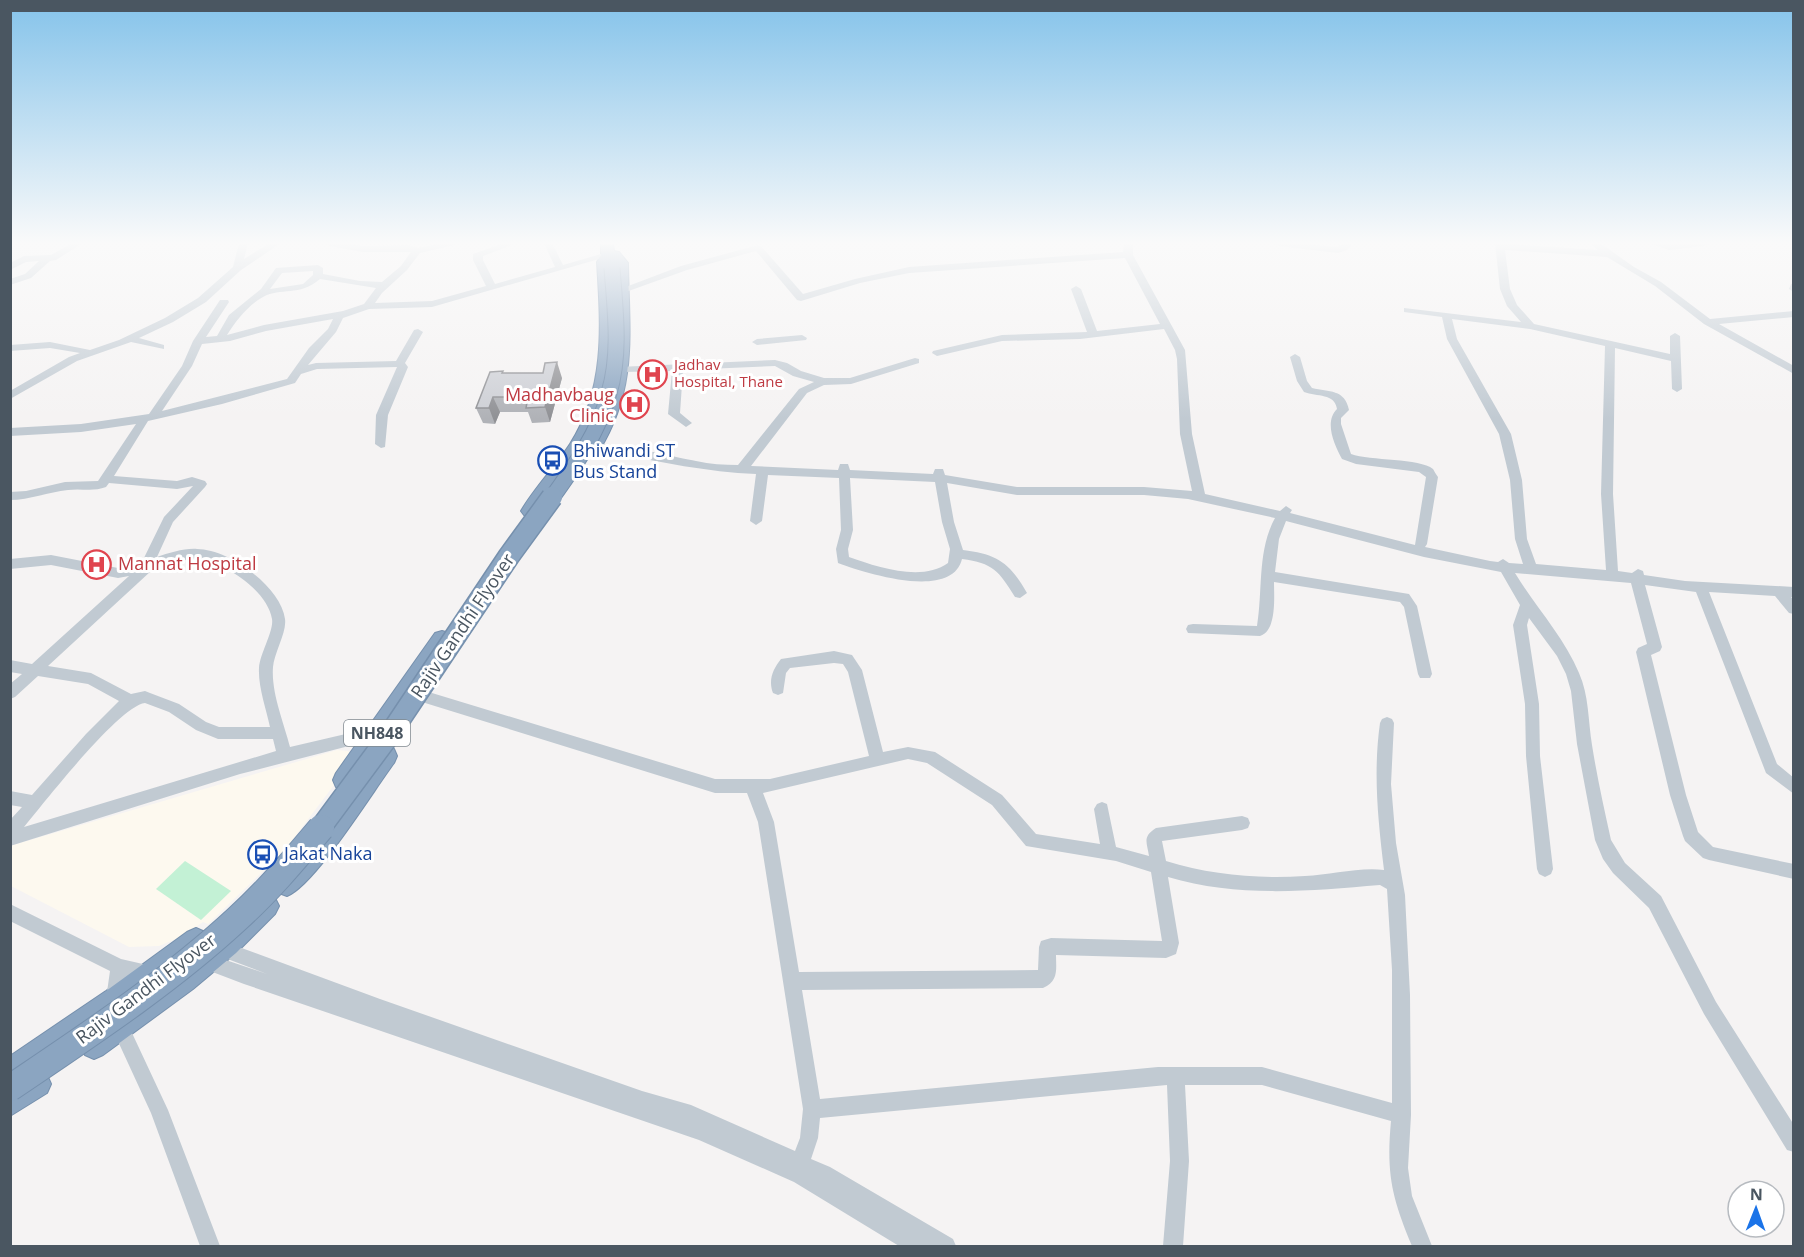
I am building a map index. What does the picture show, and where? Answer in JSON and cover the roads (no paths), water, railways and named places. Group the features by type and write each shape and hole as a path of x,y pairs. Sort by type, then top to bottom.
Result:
{"highway":[{"name":"NH848","path":"10,1072 115,1000 196,939 281,860 336,792 377,733 415,694 587,443 612,412 622,369 610,302"},
{"name":"Rajiv Gandhi Flyover","path":"10,1089 193,957 257,899 287,868 334,809 407,709 576,460 604,411 611,390 616,354 613,302"},
{"name":"NH848","path":"587,443 607,363 618,302"},
{"name":"NH848","path":"10,1103 161,999 246,928 311,860 405,727 415,694"}],"street":[{"path":"10,396 64,364 130,339 199,302"},
{"path":"220,302 249,302"},
{"path":"10,496 38,494 65,486 93,487 106,480 187,366 198,341 224,302"},
{"path":"220,339 233,317 249,302"},
{"path":"369,306 372,302"},
{"path":"198,341 237,336 264,328 341,314 369,306 432,304 441,302"},
{"path":"1081,302 1093,334"},
{"path":"1154,302 1182,359 1186,435 1199,493"},
{"path":"1510,302 1530,326"},
{"path":"1681,302 1708,322 1794,370"},
{"path":"1408,310 1530,326 1676,359"},
{"path":"10,432 60,430 149,417 291,381 313,350 332,330 341,314"},
{"path":"1708,322 1794,314"},
{"path":"1446,315 1452,339 1504,434 1516,480 1521,539 1530,567"},
{"path":"937,353 1002,338 1093,334 1167,326"},
{"path":"399,364 418,332"},
{"path":"1675,336 1677,389"},
{"path":"758,362 757,341 802,338"},
{"path":"130,339 160,347"},
{"path":"1610,344 1607,494 1612,569"},
{"path":"10,348 40,345 69,346 90,353"},
{"path":"1295,357 1302,381 1308,390 1331,392 1337,394 1342,401 1344,410 1336,417 1335,424 1346,456 1356,460 1421,468 1428,471 1432,477 1421,544"},
{"path":"744,467 803,391 822,382 851,381 915,361"},
{"path":"622,369 758,362 781,363 792,372 815,377 822,382"},
{"path":"300,371 316,366 399,364"},
{"path":"381,444 384,409 403,369 399,364"},
{"path":"678,367 674,414 686,423"},
{"path":"587,443 699,466 939,475 1017,491 1132,487 1199,493 1421,544 1504,566 1527,605 1562,652 1573,674 1578,691 1584,744 1603,840 1609,854 1619,868 1655,902 1710,1008 1794,1143"},
{"path":"744,467 763,470 844,470"},
{"path":"756,521 763,470"},
{"path":"844,470 847,530 842,549 843,560 884,572 926,578 946,572 954,565 957,554 947,520 939,475"},
{"path":"10,693 146,568 168,520 195,492 200,482 192,481 177,485 106,480"},
{"path":"1284,513 1424,552 1504,566 1612,569 1685,585 1794,592"},
{"path":"1193,629 1254,631 1263,626 1269,597 1267,576 1272,538 1284,513"},
{"path":"10,564 51,560 118,573 146,568 180,555 196,553 210,555 230,563 251,579 271,600 279,620 266,665 266,679 284,754"},
{"path":"957,554 996,561 1020,593"},
{"path":"1530,567 1638,576"},
{"path":"1267,576 1404,598 1410,606 1425,674"},
{"path":"1638,576 1655,647 1643,652 1644,658 1678,795 1691,836 1708,853 1794,872"},
{"path":"1697,585 1771,768 1794,787"},
{"path":"1779,592 1794,609"},
{"path":"1527,605 1520,625 1532,704 1533,756 1545,869"},
{"path":"778,688 779,672 786,663 834,657 848,659 855,670 878,760"},
{"path":"10,666 92,679 130,700"},
{"path":"415,694 715,786 770,786 908,753 930,757 997,800 1032,841 1109,853 1183,874 1243,884 1304,884 1371,877 1389,879 1394,884"},
{"path":"10,832 91,738 130,700 145,697 174,708 201,726 218,733 280,733"},
{"path":"1387,723 1381,759 1381,781 1397,895 1402,990 1402,1115 1397,1155 1399,1178 1407,1210 1422,1246"},
{"path":"10,839 284,754 405,727"},
{"path":"753,787 766,822 812,1109 809,1138 798,1168"},
{"path":"10,798 35,803"},
{"path":"1102,809 1109,853"},
{"path":"791,981 1043,979 1047,976 1047,947 1051,946 1166,950 1170,948 1171,943 1154,838 1156,835 1242,823"},
{"path":"10,912 119,967 151,973 161,999"},
{"path":"196,939 215,956 561,1078 798,1168 823,1174 946,1246"},
{"path":"119,967 115,1000 119,1029 159,1110 210,1246"},
{"path":"812,1109 1175,1076 1262,1076 1402,1115"},
{"path":"1173,1246 1180,1198 1181,1136 1175,1076"},
{"path":"798,1168 917,1246"}],"place":[{"name":"Jadhav Hospital, Thane","path":"653,374"},
{"name":"Madhavbaug Clinic","path":"635,405"},
{"name":"Bhiwandi ST Bus Stand","path":"552,461"},
{"name":"Mannat Hospital","path":"97,564"},
{"name":"Jakat Naka","path":"263,854"}]}
